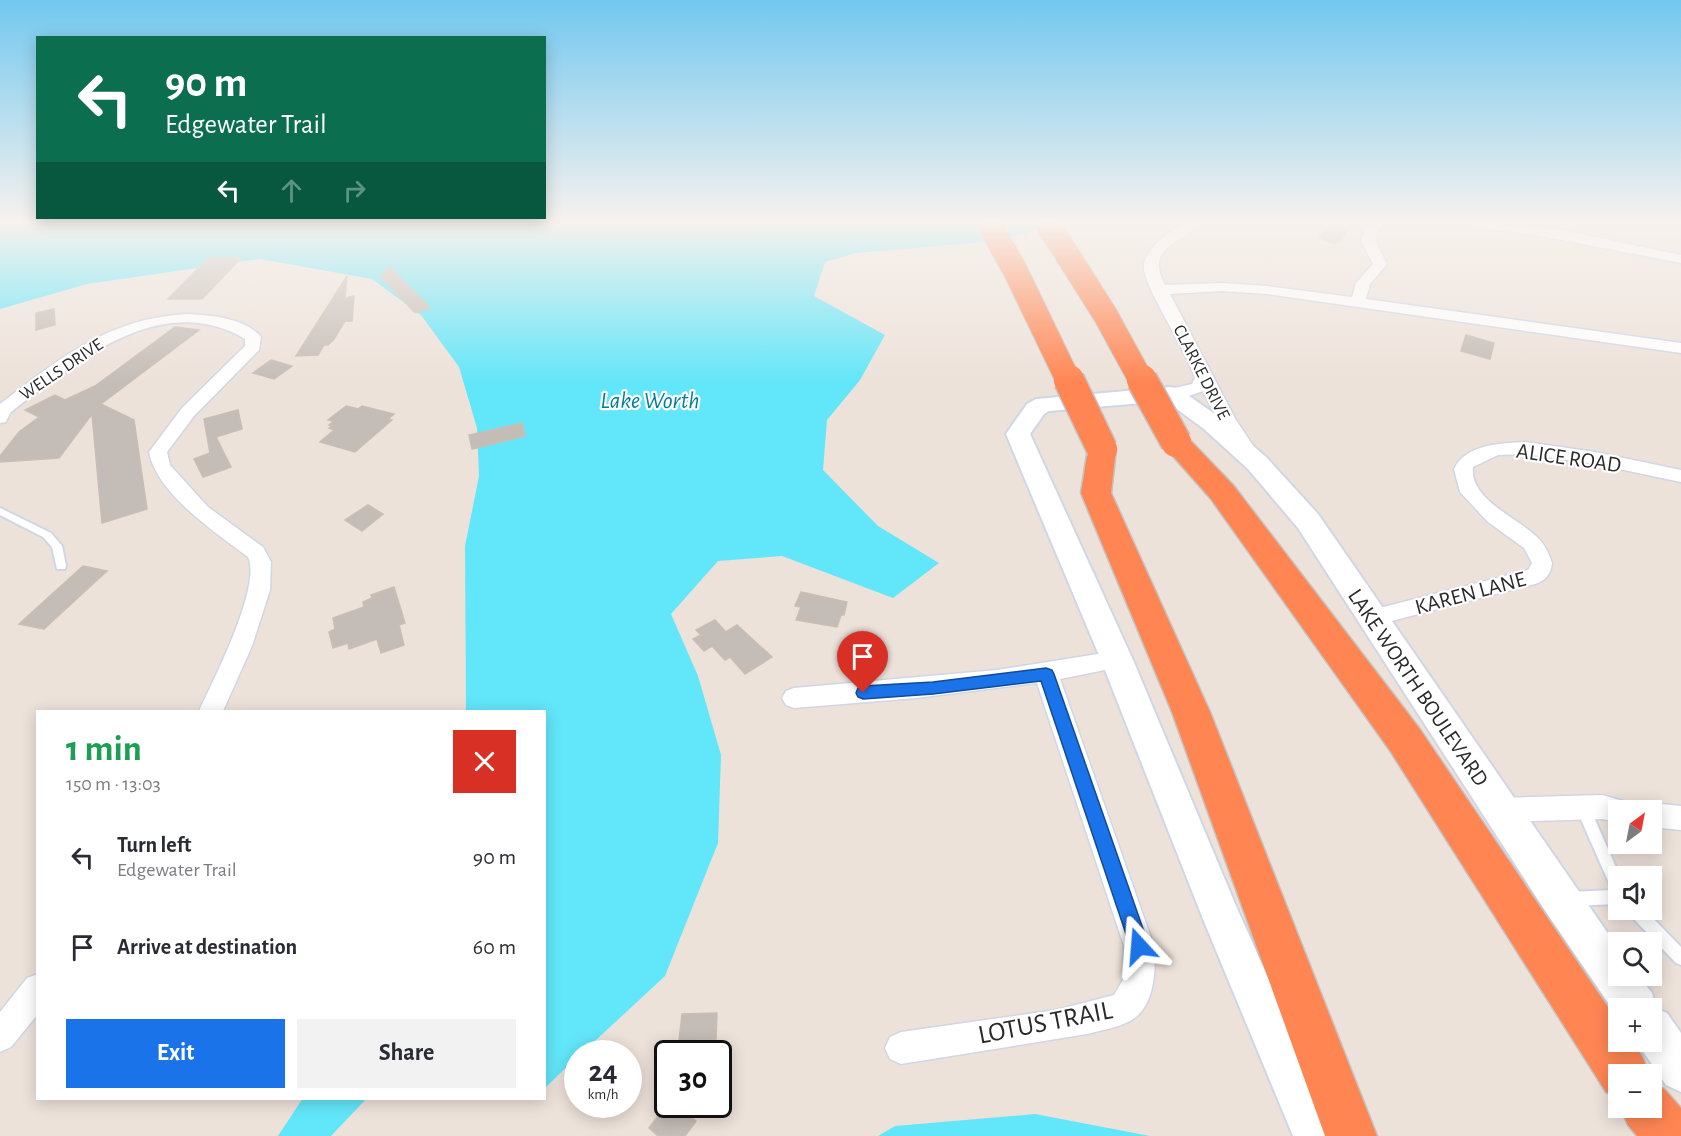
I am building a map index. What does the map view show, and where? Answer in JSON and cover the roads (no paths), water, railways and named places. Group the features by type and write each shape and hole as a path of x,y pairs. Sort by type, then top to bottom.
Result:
{"highway":[{"path":"1018,277 1102,449 1096,493 1191,712 1351,1136"},
{"path":"1081,277 1106,316 1176,442 1222,492 1405,740 1617,1064"},
{"path":"1655,1118 1671,1136"}],"main road":[{"path":"1171,394 1044,404 1035,410 1018,434 1117,660 1222,920 1316,1136"},
{"name":"LAKE WORTH BOULEVARD","path":"1171,394 1213,424 1257,463 1308,521 1560,899 1630,998"},
{"path":"1662,1042 1681,1070"}],"street":[{"name":"CLARKE DRIVE","path":"1153,277 1227,421 1257,463"},
{"path":"1358,302 1364,283 1369,277"},
{"path":"1159,290 1245,288 1681,348"},
{"name":"WELLS DRIVE","path":"0,418 2,411 56,369 130,327 170,320 211,320 243,330 253,337 253,347 188,412 159,452 162,467 201,512 256,552 261,562 259,590 242,646 211,710"},
{"path":"1171,394 1199,387 1203,378 1201,370"},
{"name":"ALICE ROAD","path":"1463,469 1466,463 1481,455 1509,447 1595,458 1681,476"},
{"name":"KAREN LANE","path":"1372,618 1535,576 1541,569 1542,563 1531,543 1495,517 1467,488 1463,469"},
{"path":"794,698 933,688 1046,674 1117,660"},
{"name":"LOTUS TRAIL","path":"902,1048 1041,1027 1107,1014 1125,1006 1135,991 1142,967 1139,946 1046,674"},
{"path":"1501,810 1608,808"},
{"path":"1662,816 1681,818"},
{"path":"0,1036 36,991"}],"lane":[{"path":"0,511 47,535 57,546 61,566"},
{"path":"1583,808 1609,866"},
{"path":"1560,899 1608,897"},
{"path":"1645,920 1681,958"}],"water":[{"name":"Lake Worth","path":"0,277 135,277 87,284 0,309"},
{"name":"Lake Worth","path":"361,277 820,277 814,296 885,335 860,380 827,420 823,470 878,526 939,563 893,598 782,556 718,561 671,614 698,676 721,755 718,843 665,976 596,1040 564,1040 564,1070 546,1087 546,710 466,710 465,546 479,476 477,428 459,367 421,315 372,279"},
{"path":"302,1100 365,1100 331,1136 278,1136"},
{"path":"1035,1114 1150,1136 878,1136 895,1126"}]}
